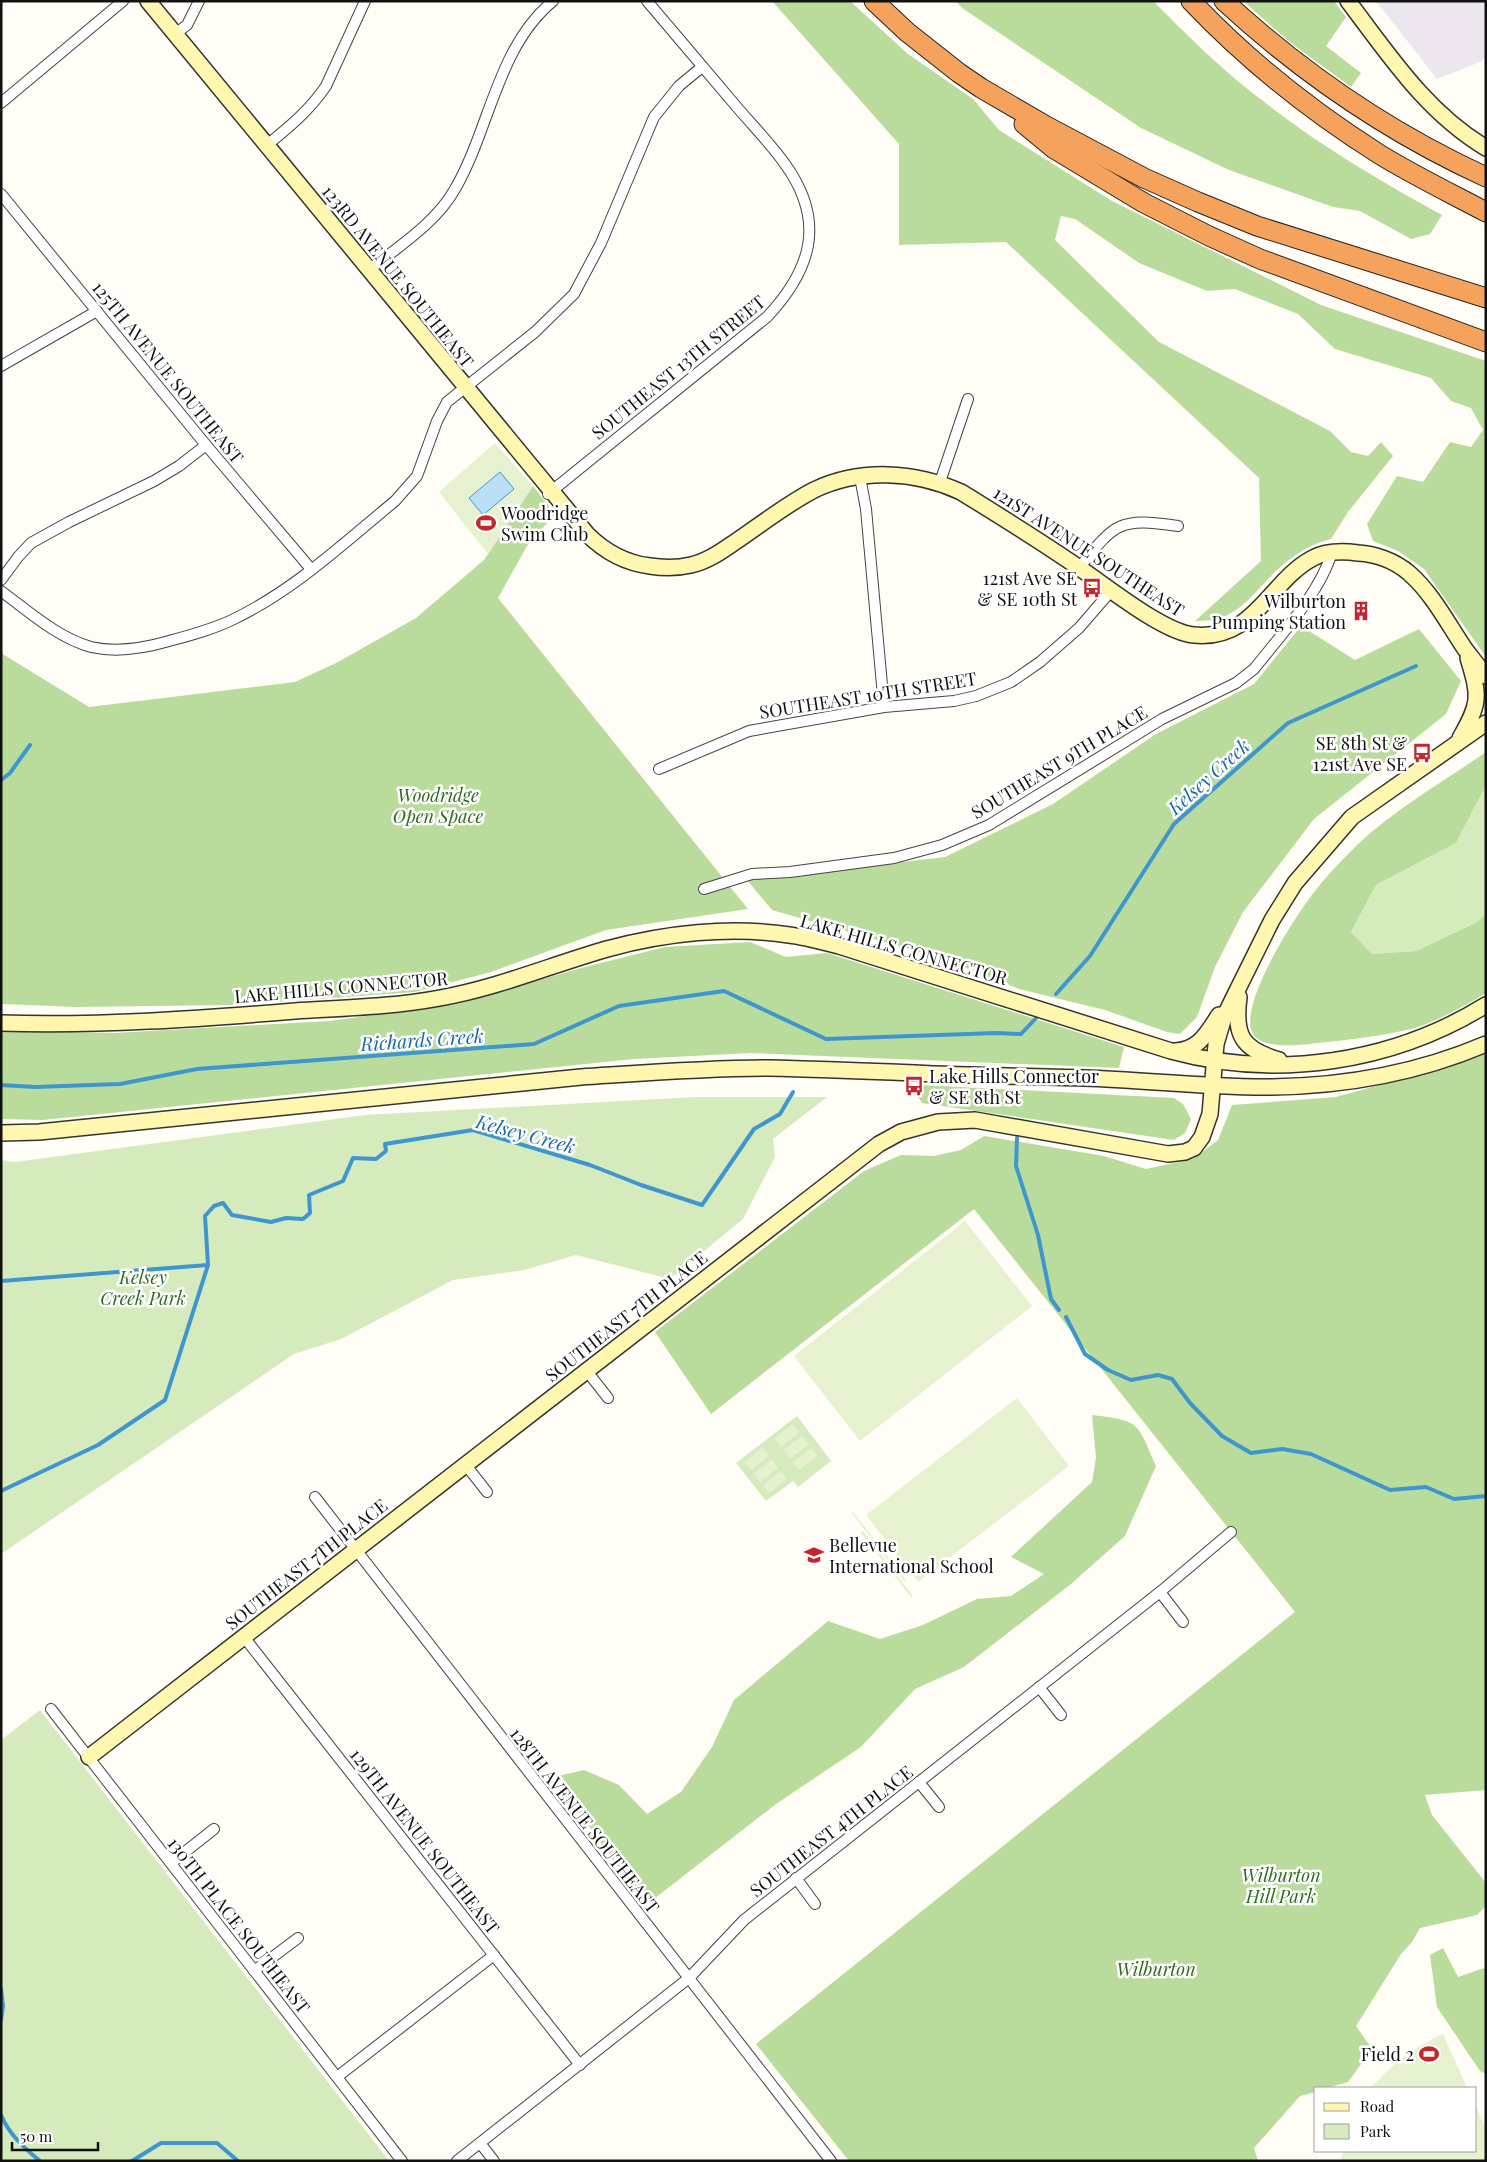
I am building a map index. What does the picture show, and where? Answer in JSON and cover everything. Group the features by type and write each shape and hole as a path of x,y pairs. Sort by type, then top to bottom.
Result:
{"highway":[{"path":"874,1 907,32 981,88 1048,127 1144,178 1257,226 1486,298"},
{"path":"1191,1 1263,69 1327,118 1379,154 1486,212"},
{"path":"1224,1 1300,65 1335,90 1450,160 1486,176"},
{"path":"981,88 1053,148 1144,203 1209,236 1260,259 1486,342"},
{"path":"1415,315 1486,334"}],"main road":[{"name":"123RD AVENUE SOUTHEAST","path":"148,1 549,493 597,544 629,563"},
{"path":"1348,1 1417,91 1450,124 1486,148"},
{"name":"121ST AVENUE SOUTHEAST","path":"629,563 660,568 690,566 717,554 790,504 814,490 860,477 889,474 906,476 940,482 980,503 1112,591 1167,626 1184,634 1210,635 1224,632 1249,619 1304,564 1314,557 1332,552 1364,553 1382,557 1399,566 1421,586 1486,676"},
{"path":"1456,743 1474,712 1476,698 1475,682 1466,650"},
{"path":"1170,1051 1188,1049 1200,1042 1240,986 1272,920 1295,883 1352,818 1486,723"},
{"name":"LAKE HILLS CONNECTOR","path":"1,1023 42,1024 131,1021 412,1002 481,990 607,950 642,941 696,934 766,932 791,935 839,946 1170,1051 1240,1065 1310,1065 1340,1060 1405,1044 1453,1023 1486,1005"},
{"path":"1240,986 1236,1015 1242,1038 1255,1052 1293,1064"},
{"name":"SOUTHEAST 7TH PLACE","path":"89,1758 355,1549 879,1144 901,1132 938,1122 976,1120 1143,1150 1177,1154 1194,1148 1202,1137 1210,1114 1214,1061 1219,1032 1240,986"},
{"path":"1,1133 39,1132 581,1077 655,1072 767,1068 1131,1079 1212,1086 1290,1086 1361,1079 1438,1062 1486,1044"}],"street":[{"path":"1,103 124,1"},
{"path":"176,34 187,25 198,1"},
{"path":"267,145 304,114 318,98 326,86 365,1"},
{"path":"369,270 437,214 448,201 462,174 519,40 534,18 553,1"},
{"path":"1,592 46,624 66,636 90,646 123,650 153,646 182,638 233,619 271,598 311,569 395,501 417,476 441,411 447,402 535,332 574,294 601,243 654,117 679,86 702,67 647,1"},
{"name":"SOUTHEAST 13TH STREET","path":"549,493 767,317 796,283 802,267 810,232 808,213 796,182 785,164 702,67"},
{"name":"125TH AVENUE SOUTHEAST","path":"1,194 206,445 311,569"},
{"path":"1,366 97,311"},
{"path":"940,482 968,399"},
{"path":"1,580 18,557 31,544 69,522 154,481 179,466 206,445"},
{"path":"860,477 866,509 884,708"},
{"path":"1079,568 1105,536 1122,525 1147,521 1178,526"},
{"name":"SOUTHEAST 9TH PLACE","path":"704,889 752,874 799,871 894,858 942,845 989,825 1162,719 1219,693 1244,677 1254,669 1302,609 1326,569 1332,552"},
{"name":"SOUTHEAST 10TH STREET","path":"659,769 749,731 884,708 976,696 1011,682 1062,644 1080,628 1112,591"},
{"path":"586,1370 608,1398"},
{"path":"465,1464 487,1492"},
{"name":"128TH AVENUE SOUTHEAST","path":"315,1497 831,2161"},
{"name":"SOUTHEAST 4TH PLACE","path":"457,2161 689,1978 744,1920 1160,1592 1231,1532"},
{"path":"1160,1592 1183,1622"},
{"name":"129TH AVENUE SOUTHEAST","path":"244,1637 580,2065"},
{"path":"1039,1687 1061,1715"},
{"name":"130TH PLACE SOUTHEAST","path":"51,1709 402,2161"},
{"path":"919,1782 939,1807"},
{"path":"170,1863 214,1829"},
{"path":"796,1878 815,1904"},
{"path":"254,1971 298,1938"},
{"path":"337,2077 494,1955"},
{"path":"480,2143 494,2161"}],"shaded area":[{"path":"1376,1 1486,1 1486,57 1480,62 1437,79"}],"green space":[{"path":"772,1 850,1 908,54 973,99 999,130 1112,201 1321,305 1486,361 1486,657 1424,569 1398,551 1373,541 1367,524 1397,476 1423,482 1450,442 1471,447 1483,430 1471,408 1451,401 1431,378 1335,349 1298,314 1235,289 1207,291 1139,263 1075,219 1061,216 1055,240 1159,342 1330,431 1351,452 1368,456 1381,442 1393,456 1348,512 1331,539 1309,547 1289,560 1238,609 1226,616 1212,620 1195,621 1261,561 1259,478 1006,242 899,245 899,144"},
{"path":"956,1 1153,1 1248,90 1284,117 1350,162 1442,215 1430,234 1411,239 1360,211 1333,207 1229,170 1141,128 962,8"},
{"path":"1243,1 1334,1 1346,17 1326,46 1361,73 1351,87 1291,43"},
{"name":"Woodridge Swim Club","path":"495,443 533,486 488,554 439,492"},
{"name":"Woodridge Open Space","path":"533,486 555,514 527,546 498,598 748,909 606,930 491,972 415,992 231,1005 77,1007 1,1004 1,653 89,707 295,682 338,662 416,618 484,560"},
{"path":"1301,626 1355,660 1419,629 1461,681 1446,714 1314,819 1243,912 1215,967 1197,1017 1180,1034 1167,1032 1105,1010 1019,989 944,959 772,910 747,880 945,857 1053,804 1156,734 1254,684"},
{"path":"1486,752 1486,785 1456,843 1376,885 1351,932 1372,954 1416,951 1477,922 1486,914 1486,993 1439,1019 1419,1027 1377,1036 1293,1045 1273,1044 1258,1039 1253,1034 1250,1021 1253,1002 1261,981 1297,916 1318,887 1342,860 1372,832 1403,808"},
{"path":"1486,785 1486,914 1477,922 1416,951 1372,954 1351,932 1376,885 1456,843"},
{"path":"750,942 786,957 827,953 1124,1047 1119,1068 751,1053 634,1059 43,1120 1,1119 1,1030 115,1033 329,1021 458,1004 581,968 665,947"},
{"name":"Wilburton","path":"1486,1052 1486,1790 1425,1795 1432,1815 1486,1883 1486,1906 1477,1915 1420,1928 1412,1942 1401,1954 1356,2026 1372,2049 1348,2082 1330,2087 1314,2087 1314,2092 1300,2096 1254,2148 1258,2161 849,2161 756,2044 1295,1612 974,1209 711,1414 655,1332 864,1171 901,1155 934,1156 961,1150 984,1136 1104,1156 1146,1169 1193,1159 1218,1140 1232,1105 1336,1097 1455,1064"},
{"path":"922,1085 1174,1098 1183,1104 1191,1119 1185,1133 1174,1140 922,1103 916,1093"},
{"name":"Kelsey Creek Park","path":"696,1097 827,1097 773,1139 775,1157 743,1219 670,1279 576,1255 524,1270 453,1280 341,1339 294,1354 1,1554 1,1160 15,1162 365,1115"},
{"path":"965,1221 1032,1306 860,1441 794,1356"},
{"path":"1017,1398 1069,1466 918,1582 866,1515"},
{"path":"1092,1415 1120,1419 1135,1426 1145,1440 1156,1466 1125,1536 1071,1584 964,1667 915,1689 861,1747 776,1804 650,1902 623,1874 554,1777 584,1770 619,1785 647,1814 681,1792 712,1747 734,1700 828,1621 880,1639 923,1625 977,1599 1011,1596 1044,1574 1011,1557 1092,1482 1096,1458"},
{"path":"797,1416 831,1461 798,1487 793,1481 766,1501 736,1463"},
{"path":"793,1424 799,1433 781,1447 775,1438"},
{"path":"802,1436 809,1444 790,1459 784,1450"},
{"path":"763,1447 769,1456 751,1470 745,1462"},
{"path":"811,1448 818,1456 799,1470 793,1462"},
{"path":"772,1459 778,1468 760,1482 754,1473"},
{"path":"781,1471 787,1479 769,1493 763,1485"},
{"path":"853,1512 906,1580 904,1581"},
{"path":"863,1531 913,1596 911,1597 861,1533"},
{"path":"40,1710 389,2161 1,2161 1,1740"},
{"path":"1443,1948 1458,1977 1484,1968 1486,1971 1486,2074 1480,2071 1437,2007 1430,1955"},
{"name":"Field 2","path":"1443,2034 1467,2087 1372,2087 1387,2071 1421,2045"},
{"path":"1477,2109 1486,2129 1486,2161 1341,2161 1343,2152 1477,2152"}],"water":[{"path":"500,472 514,489 483,515 469,498"}],"waterway":[{"name":"Kelsey Creek","path":"1056,994 1090,956 1174,824 1288,723 1416,666"},
{"path":"1,780 10,773 30,745"},
{"name":"Richards Creek","path":"1,1085 35,1087 120,1084 197,1069 534,1044 619,1006 724,991 826,1039 996,1033 1021,1034 1036,1018"},
{"name":"Kelsey Creek","path":"1,1281 208,1265 205,1216 214,1206 223,1203 232,1215 271,1222 286,1218 303,1219 310,1213 309,1195 343,1181 353,1158 376,1159 386,1151 385,1144 473,1130 590,1165 641,1185 702,1205 754,1129 780,1114 793,1092"},
{"path":"1017,1138 1016,1166 1038,1235 1051,1299 1059,1310"},
{"path":"1,1491 98,1445 165,1400 208,1265"},
{"path":"1066,1317 1085,1354 1108,1370 1131,1380 1158,1375 1172,1379 1190,1403 1222,1436 1251,1453 1282,1449 1311,1454 1390,1490 1426,1487 1454,1499 1486,1496"},
{"path":"1,1989 3,2006 1,2020"},
{"path":"1,2115 8,2128 18,2140 40,2161"},
{"path":"132,2161 161,2143 217,2143 238,2161"}],"place":[{"name":"Woodridge Swim Club","path":"486,523"},
{"name":"121st Ave SE & SE 10th St","path":"1092,588"},
{"name":"Wilburton Pumping Station","path":"1361,611"},
{"name":"SE 8th St & 121st Ave SE","path":"1422,753"},
{"name":"Lake Hills Connector & SE 8th St","path":"914,1086"},
{"name":"Bellevue International School","path":"814,1555"},
{"name":"Field 2","path":"1429,2054"}],"park label":[{"name":"Wilburton Hill Park","path":"1281,1885"}]}
